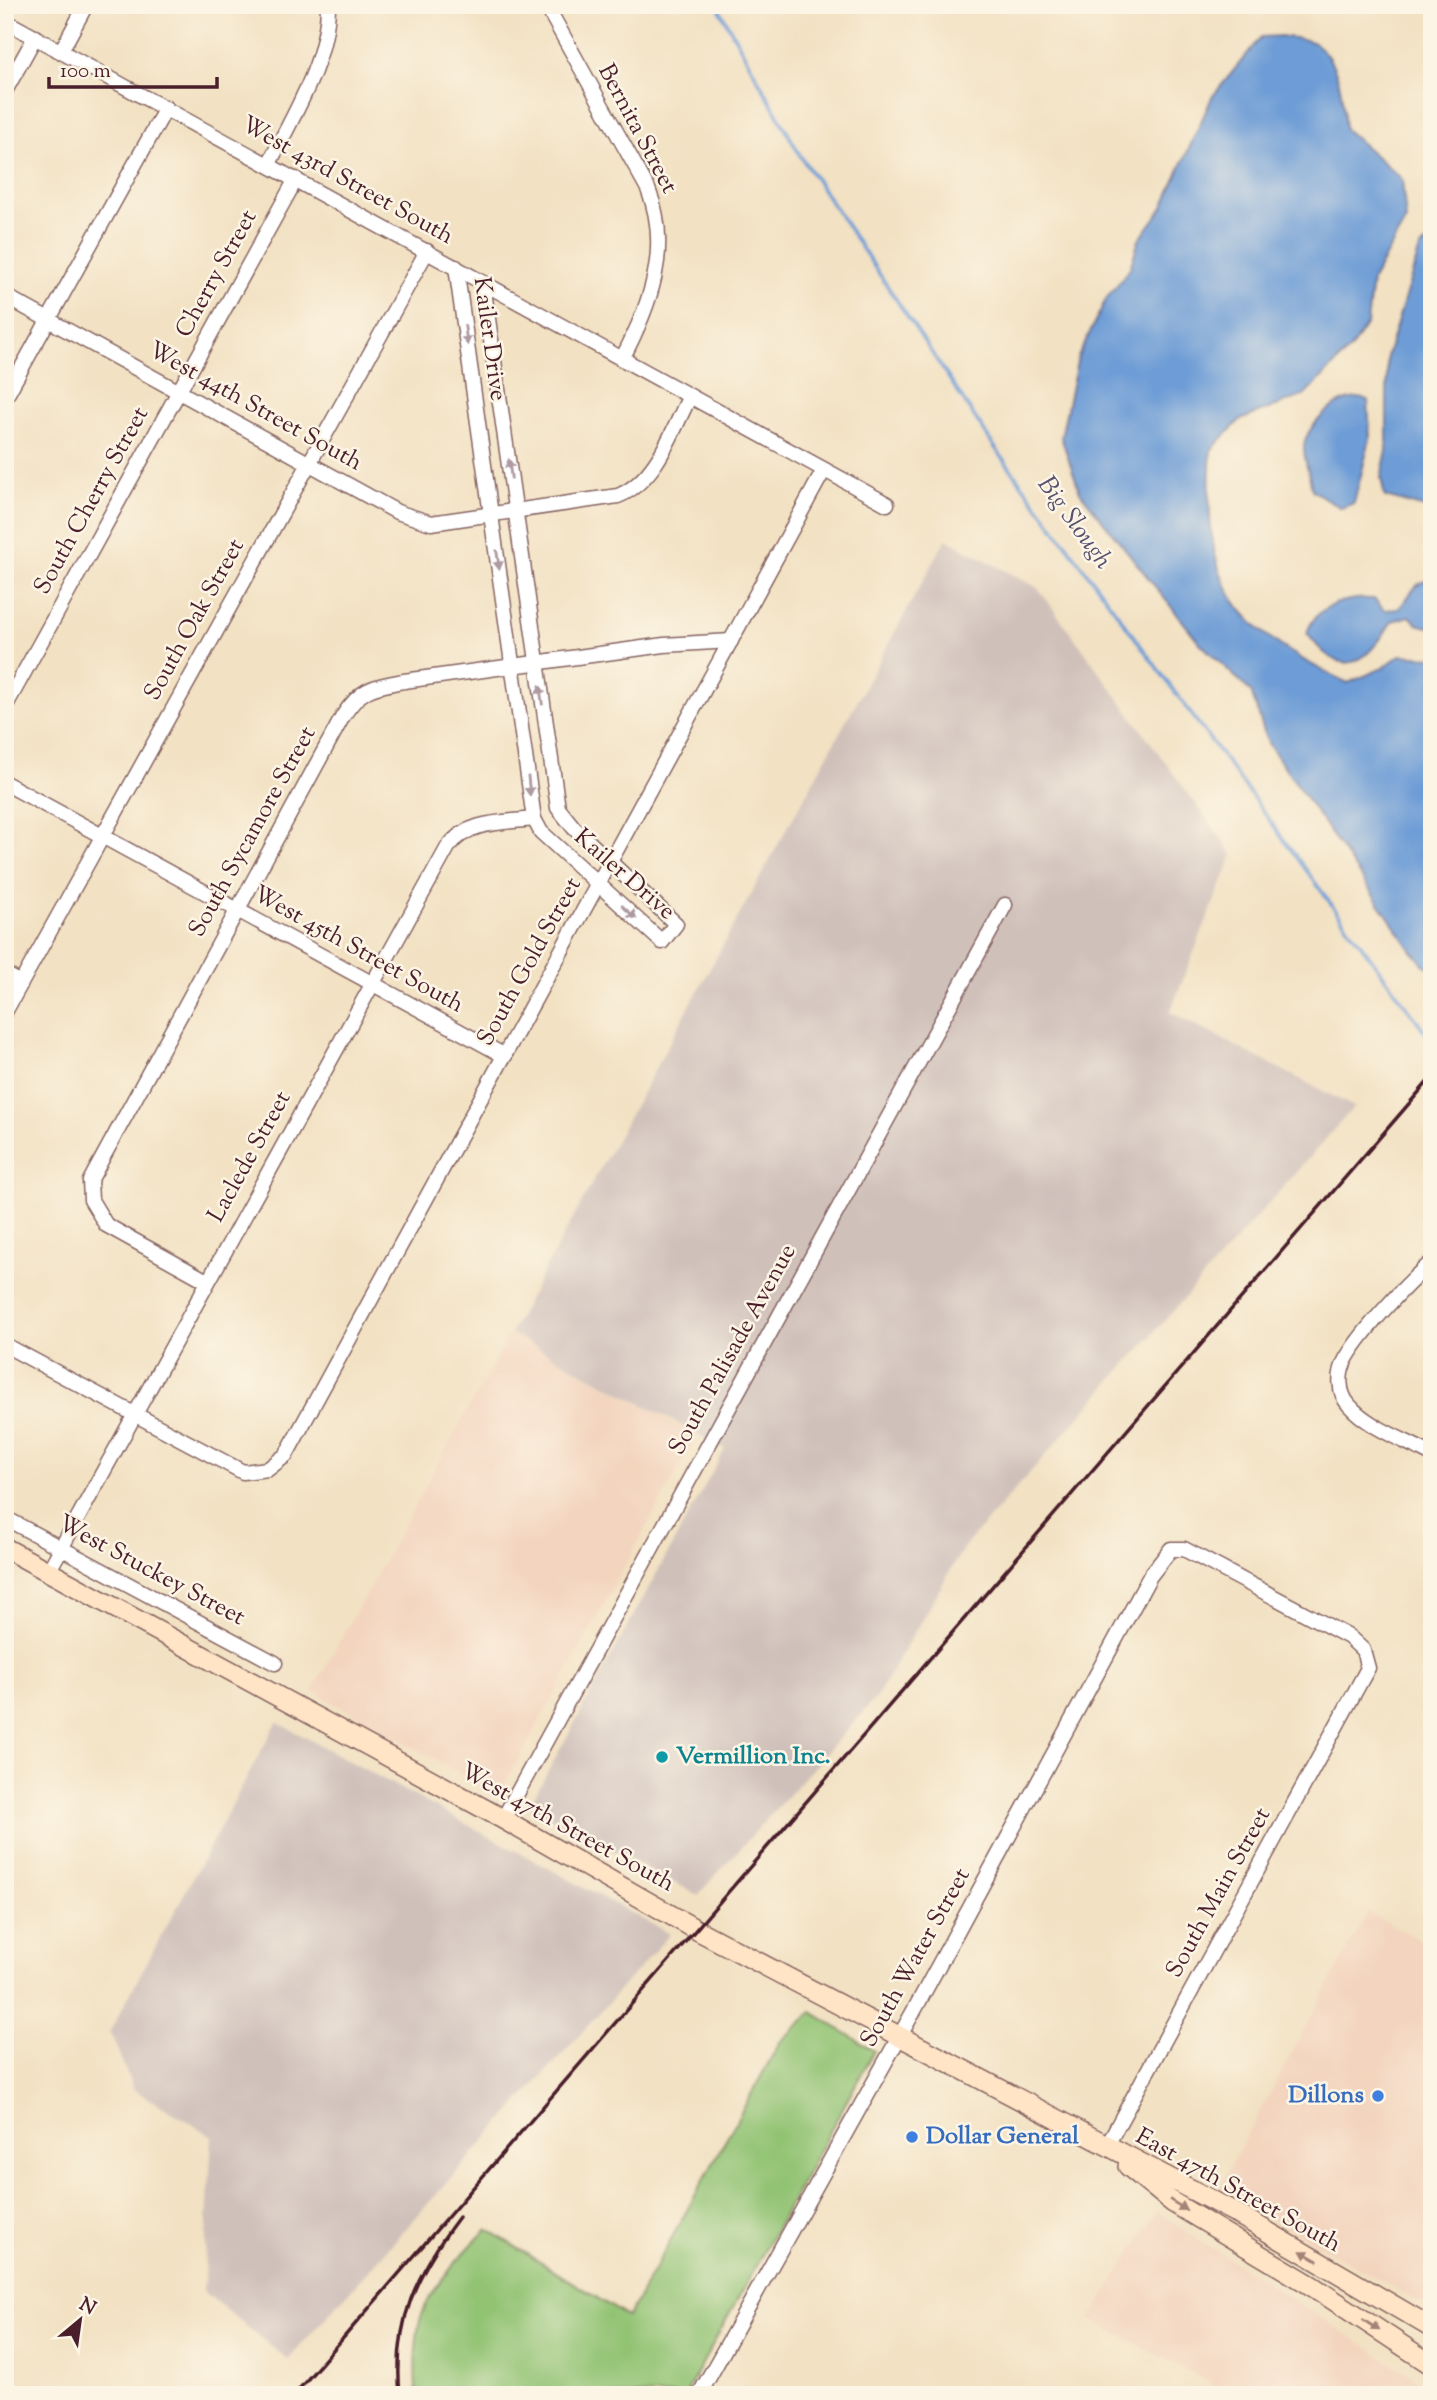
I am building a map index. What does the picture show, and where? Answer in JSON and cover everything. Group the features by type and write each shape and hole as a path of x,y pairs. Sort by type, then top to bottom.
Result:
{"street":[{"path":"61,51 86,5"},
{"path":"269,164 314,70 326,32 328,5"},
{"name":"Bernita Street","path":"546,5 648,190 659,222 659,249 646,308 622,359"},
{"name":"West 43rd Street South","path":"5,21 887,504"},
{"path":"5,91 35,37"},
{"path":"5,398 166,108"},
{"name":"Cherry Street","path":"178,391 296,179"},
{"name":"South Oak Street","path":"5,1012 427,251"},
{"name":"Kailer Drive","path":"456,267 534,819 541,832 662,942 676,924 574,828 558,808 482,284"},
{"name":"West 44th Street South","path":"5,296 412,519 431,523 491,514"},
{"name":"South Cherry Street","path":"5,707 178,391"},
{"path":"491,514 618,496 632,491 643,482 653,467 690,396"},
{"name":"South Gold Street","path":"134,1415 243,1472 268,1469 286,1455 824,470"},
{"name":"South Sycamore Street","path":"207,1282 106,1226 94,1210 89,1190 100,1159 343,716 358,695 379,685 664,645 731,641"},
{"name":"West 45th Street South","path":"5,783 505,1056"},
{"name":"Laclede Street","path":"48,1572 431,874 453,841 476,826 534,819"},
{"name":"South Palisade Avenue","path":"503,1819 1004,905"},
{"path":"5,974 21,983"},
{"path":"1432,1262 1345,1361 1340,1377 1348,1404 1377,1426 1432,1455"},
{"path":"5,1345 134,1415"},
{"name":"West Stuckey Street","path":"5,1518 275,1663"},
{"name":"West 47th Street South","path":"5,1548 503,1819 697,1930 1106,2147"},
{"name":"South Main Street","path":"1106,2147 1366,1674 1368,1660 1363,1650 1349,1637 1193,1551 1177,1548"},
{"name":"South Water Street","path":"699,2395 1150,1576 1163,1557 1177,1548"},
{"name":"East 47th Street South","path":"1106,2147 1234,2212 1432,2328"},
{"name":"East 47th Street South","path":"1106,2147 1172,2202 1312,2286 1432,2365"}],"shaded area":[{"path":"946,539 1038,588 1233,855 1170,1012 1354,1107 964,1547 876,1698 698,1895 529,1806 725,1449 510,1333"},
{"path":"510,1333 697,1435 499,1795 312,1691"},
{"path":"277,1722 670,1934 288,2360 203,2291 212,2136 133,2089 110,2031"},
{"path":"1368,1912 1432,1947 1432,2309 1218,2189"},
{"path":"1157,2212 1432,2389 1430,2395 1233,2395 1090,2319"}],"green space":[{"path":"812,2012 874,2051 685,2395 417,2395 416,2345 421,2317 432,2294 449,2270 487,2229 628,2317 780,2042"}],"water":[{"path":"1281,36 1311,41 1330,60 1339,82 1345,129 1402,179 1406,220 1372,280 1367,324 1351,348 1305,395 1240,420 1211,450 1209,496 1212,535 1218,567 1231,595 1249,619 1274,641 1307,662 1348,683 1383,668 1400,655 1432,657 1432,969 1423,964 1412,951 1268,743 1251,692 1200,643 1080,492 1061,437 1078,357 1106,299 1130,268 1139,240 1163,207 1212,97 1261,37"},
{"path":"1432,239 1432,510 1385,497 1381,478 1387,450 1387,356 1420,248"},
{"path":"1358,398 1368,400 1370,439 1354,503 1341,508 1312,490 1304,444 1312,428 1328,410 1341,402"},
{"path":"1432,580 1432,628 1417,624 1410,616 1392,621 1373,648 1353,662 1331,658 1307,633 1317,615 1334,604 1353,599 1374,599 1384,610 1398,609 1420,583"}],"waterway":[{"name":"Big Slough","path":"717,5 801,157 996,449 1432,1041"}],"railway":[{"path":"294,2395 1432,1077"},
{"path":"400,2395 400,2344 404,2321 431,2258 459,2217"}],"place":[{"name":"Vermillion Inc.","path":"662,1757"},
{"name":"Dillons","path":"1378,2096"},
{"name":"Dollar General","path":"912,2137"}]}
